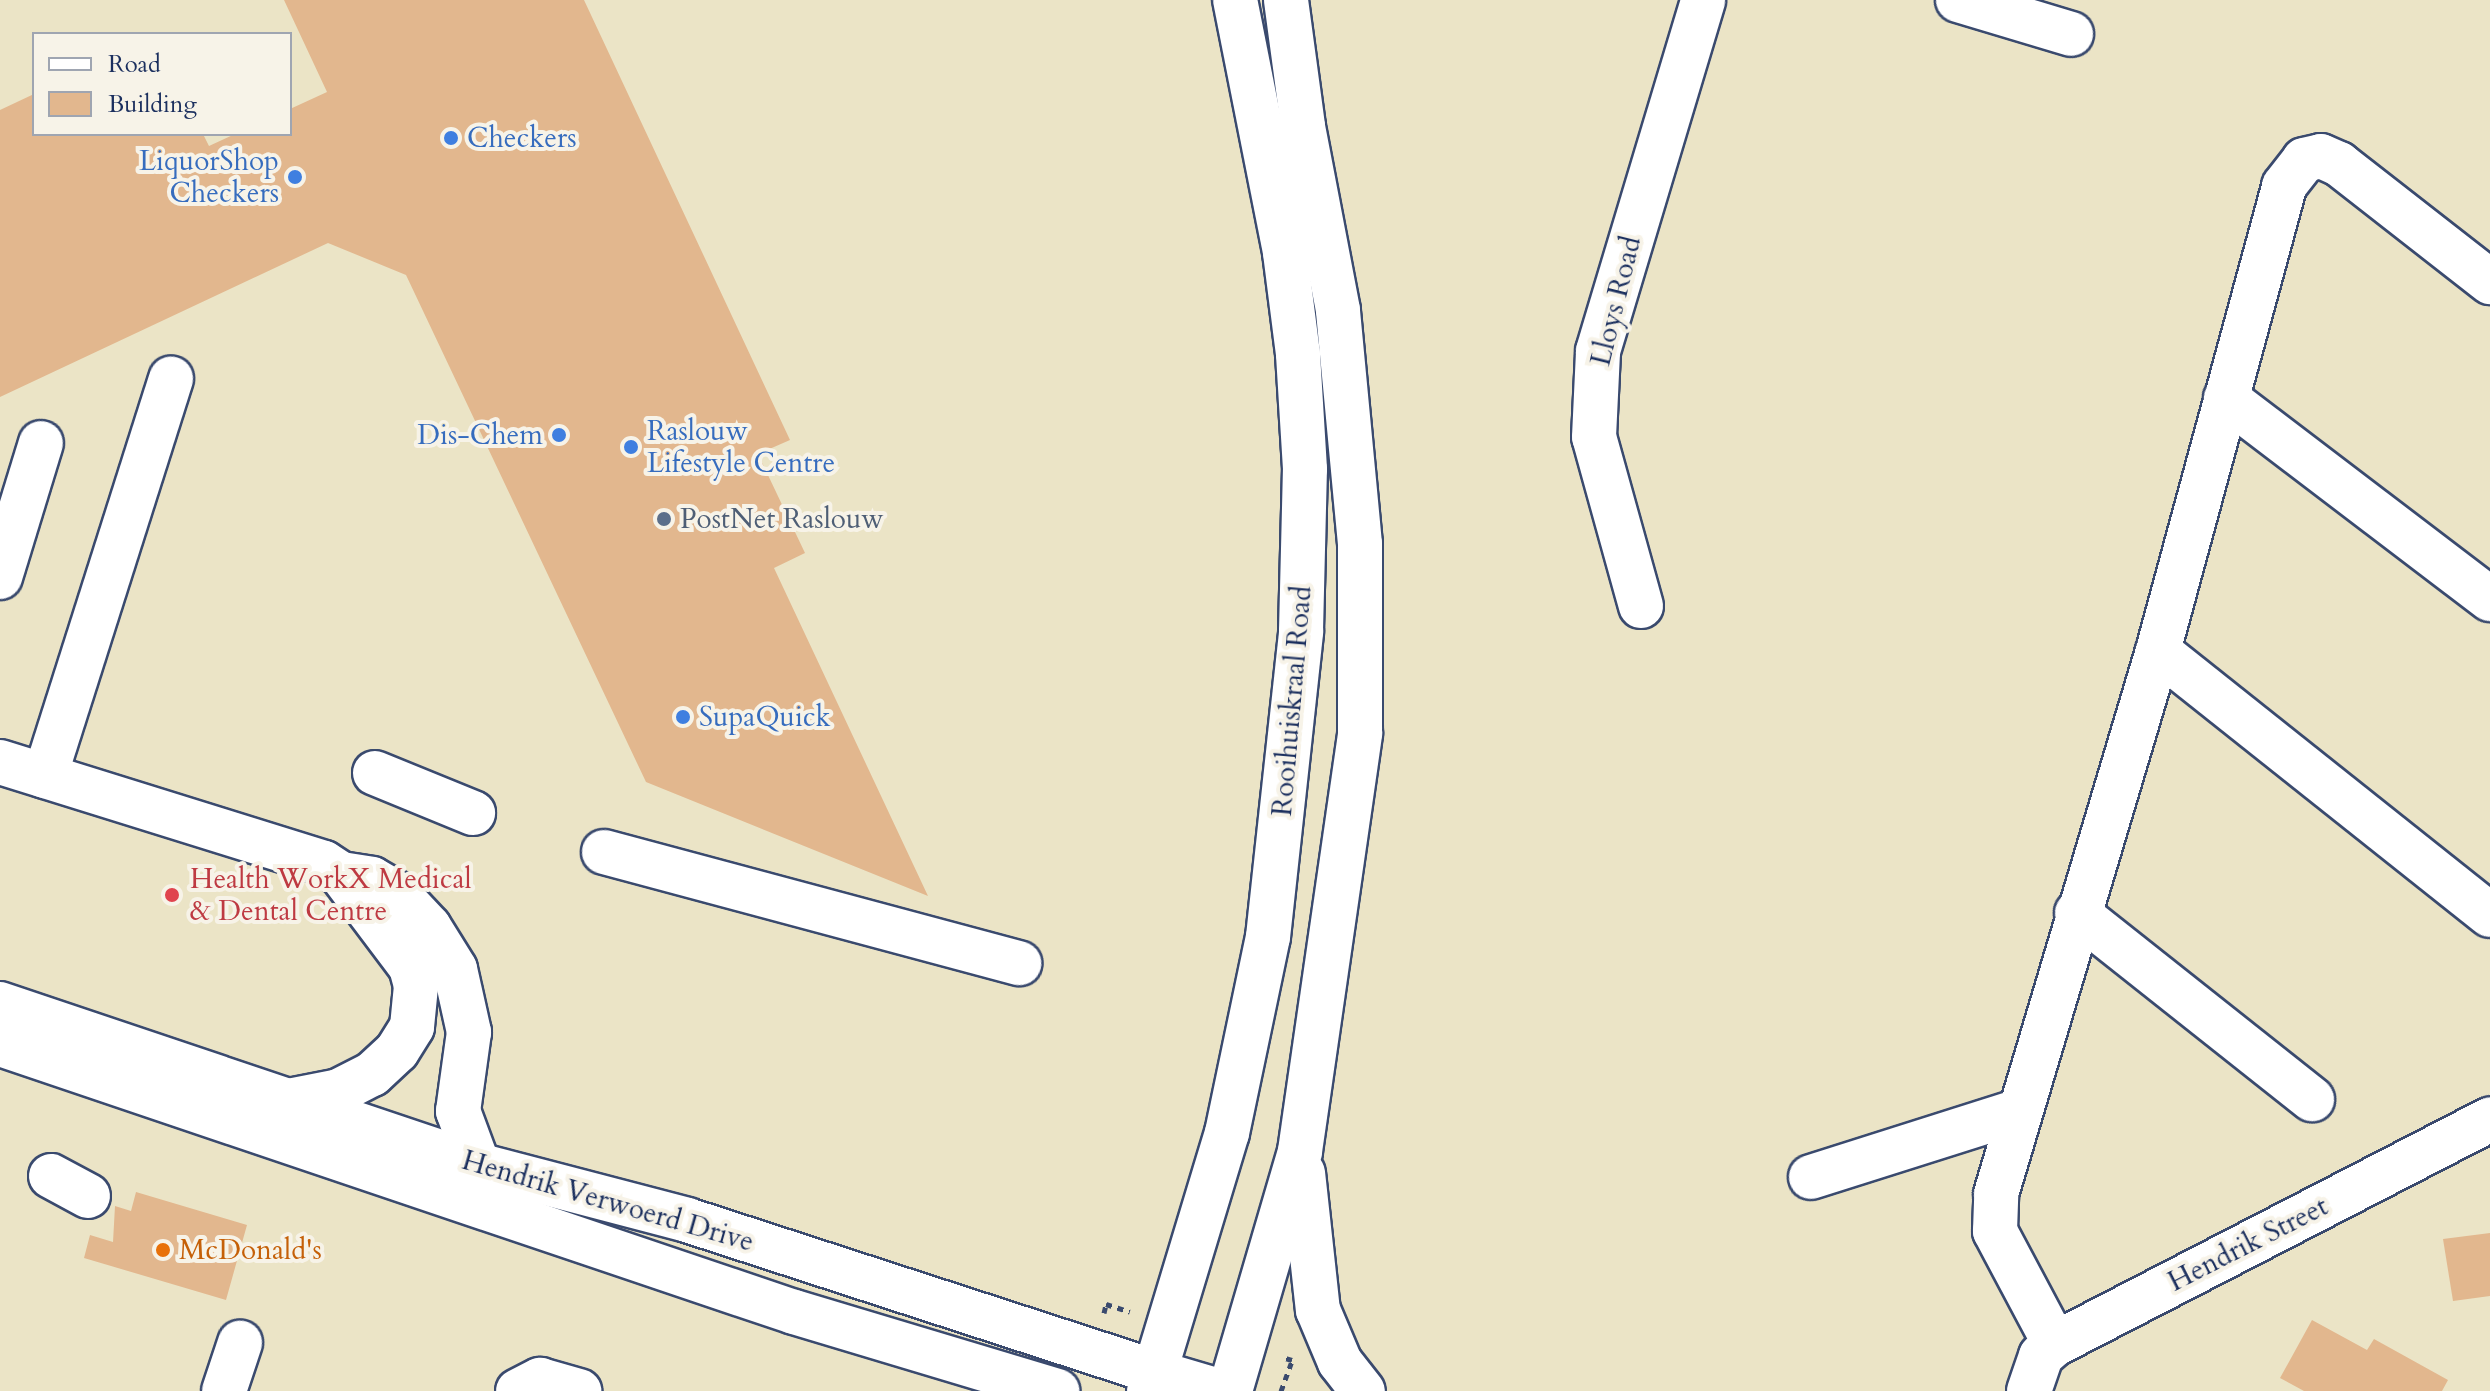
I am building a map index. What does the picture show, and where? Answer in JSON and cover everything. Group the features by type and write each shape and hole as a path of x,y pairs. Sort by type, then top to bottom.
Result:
{"street":[{"name":"Rooihuiskraal Road","path":"1152,1382 1227,1133 1268,937 1301,631 1305,469 1298,354 1285,252 1235,0"},
{"path":"1230,1391 1300,1151 1352,799 1363,633 1360,544 1338,310 1303,126 1286,0"},
{"name":"Lloys Road","path":"1641,606 1594,437 1598,351 1703,0"},
{"path":"1958,0 2071,34"},
{"path":"2055,1344 1995,1231 1996,1194 2077,913 2158,651 2284,186 2304,160 2321,156 2339,164 2490,282"},
{"path":"45,776 171,378"},
{"path":"2226,398 2490,599"},
{"path":"0,577 41,443"},
{"path":"2158,651 2490,915"},
{"path":"0,762 311,858 341,874 372,879 398,894 429,927 455,969 469,1032 458,1111 478,1165"},
{"path":"375,773 473,813"},
{"path":"604,852 1019,963"},
{"path":"288,1101 339,1091 372,1074 397,1051 412,1027 416,986 411,967 341,874"},
{"path":"2077,913 2312,1099"},
{"name":"Hendrik Verwoerd Drive","path":"0,1004 478,1165 687,1220 1152,1382 1219,1391"},
{"name":"Hendrik Verwoerd Drive","path":"0,1044 794,1312 1057,1391"},
{"path":"1811,1177 2019,1111"},
{"name":"Hendrik Street","path":"2029,1391 2041,1356 2055,1344 2490,1119"},
{"path":"1300,1151 1318,1310 1340,1362 1363,1391"},
{"path":"224,1391 240,1343"},
{"path":"518,1391 540,1380 579,1391"}],"path":[{"path":"1281,1391 1292,1360"}],"building":[{"name":"Raslouw Lifestyle Centre","path":"284,0 584,0 790,440 758,454 805,553 774,568 928,896 646,782 406,275 328,243 0,397 0,110 32,95 32,136 204,136 209,146 231,136 292,136 292,108 327,92"},
{"name":"McDonald's","path":"136,1192 247,1225 226,1300 84,1258 90,1235 113,1242 115,1206 131,1211"},
{"path":"2490,1233 2490,1296 2453,1301 2443,1239"},
{"path":"2312,1320 2367,1350 2374,1339 2448,1380 2442,1391 2304,1391 2280,1378"}],"place":[{"name":"Checkers","path":"451,138"},
{"name":"LiquorShop Checkers","path":"295,177"},
{"name":"Dis-Chem","path":"559,435"},
{"name":"Raslouw Lifestyle Centre","path":"631,447"},
{"name":"PostNet Raslouw","path":"664,519"},
{"name":"SupaQuick","path":"683,717"},
{"name":"Health WorkX Medical & Dental Centre","path":"172,895"},
{"name":"McDonald's","path":"163,1250"}]}
